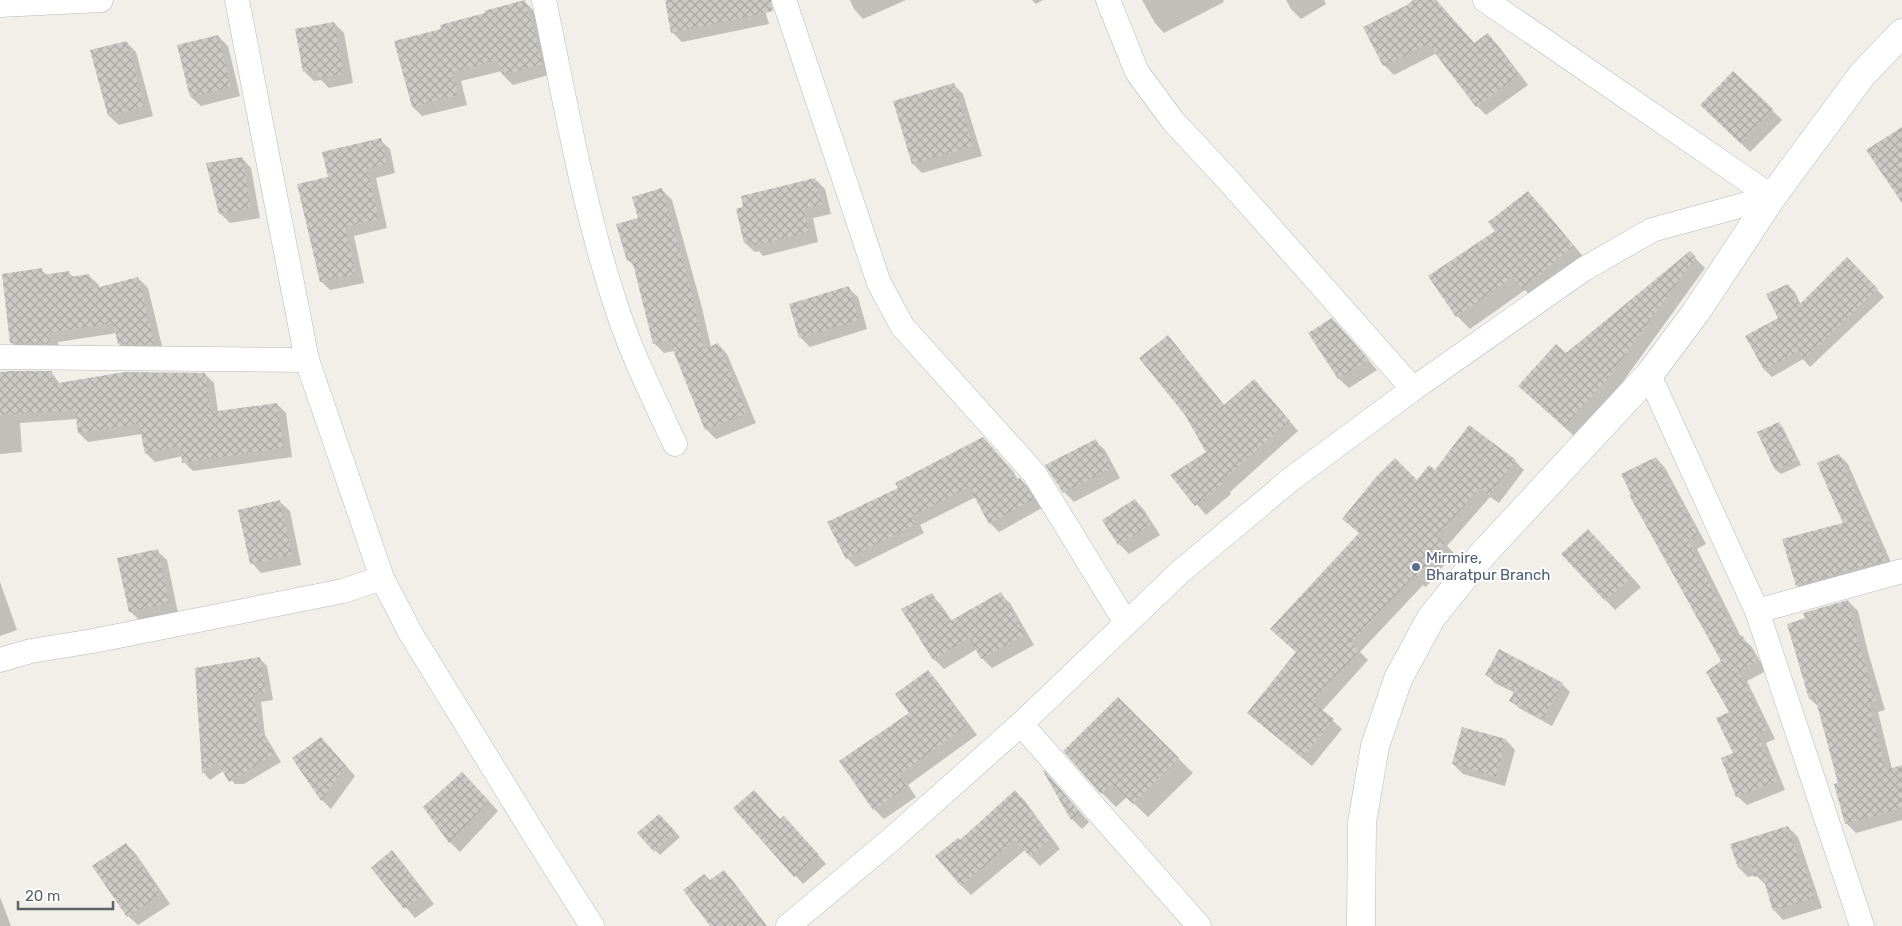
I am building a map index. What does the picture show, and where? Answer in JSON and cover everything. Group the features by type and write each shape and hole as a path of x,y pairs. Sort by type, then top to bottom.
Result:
{"main road":[{"path":"1362,926 1362,824 1375,746 1398,679 1431,618 1481,556 1649,375 1696,312 1772,197 1862,75 1902,33"}],"street":[{"path":"0,5 101,0"},
{"path":"237,0 307,360 382,578 411,634 592,926"},
{"path":"544,0 591,223 619,315 635,359 675,444"},
{"path":"784,0 879,283 891,308 902,326 1034,473 1126,623"},
{"path":"1108,0 1137,72 1173,122 1413,389"},
{"path":"1485,0 1772,197"},
{"path":"788,926 892,838 1021,724 1180,572 1290,480 1413,389 1584,269 1652,230 1772,197"},
{"path":"0,357 307,360"},
{"path":"1649,375 1757,611 1862,926"},
{"path":"1757,611 1902,571"},
{"path":"0,660 31,651 94,641 343,591 382,578"},
{"path":"1021,724 1200,926"}],"building":[{"path":"525,0 543,64 502,75 498,60 452,72 458,95 412,107 394,41 441,29 440,25"},
{"path":"665,0 771,0 773,11 671,33"},
{"path":"1417,0 1436,0 1474,43 1488,33 1519,75 1476,107 1428,44 1383,66 1363,27"},
{"path":"334,22 344,73 318,79 317,70 303,72 295,29"},
{"path":"218,35 231,87 190,97 177,45"},
{"path":"127,41 144,107 108,116 90,50"},
{"path":"1733,71 1773,109 1740,143 1700,105"},
{"path":"954,83 973,146 912,164 893,101"},
{"path":"1902,127 1902,203 1866,150"},
{"path":"381,138 387,164 367,169 379,219 345,227 356,274 320,282 297,184 328,177 322,152"},
{"path":"242,157 251,208 219,214 206,163"},
{"path":"815,178 822,204 804,209 809,232 752,246 751,241 744,243 736,209 743,207 741,196"},
{"path":"662,188 692,294 704,349 718,343 747,413 705,430 669,340 653,344 632,260 627,261 616,224 638,218 632,197"},
{"path":"1528,191 1574,246 1522,289 1513,277 1456,317 1428,276 1495,231 1488,222"},
{"path":"1690,251 1696,257 1609,377 1564,427 1518,386 1556,344 1566,353"},
{"path":"1847,257 1878,289 1803,360 1799,351 1764,370 1745,336 1778,318 1766,294 1788,284 1799,305"},
{"path":"42,268 43,275 69,271 70,277 89,274 92,289 138,277 155,345 118,344 113,323 49,333 50,344 10,343 2,274"},
{"path":"849,286 859,320 799,338 789,304"},
{"path":"1332,318 1369,360 1338,379 1308,333"},
{"path":"1168,335 1224,405 1254,379 1290,421 1221,481 1223,483 1195,506 1170,475 1206,452 1185,415 1139,358"},
{"path":"52,371 52,384 125,372 205,373 211,412 277,403 284,448 182,463 180,446 145,454 139,424 78,433 75,410 0,415 0,372"},
{"path":"1779,422 1797,460 1775,470 1757,432"},
{"path":"1469,425 1516,460 1489,495 1480,488 1437,536 1445,543 1416,579 1413,577 1351,643 1360,650 1312,702 1334,719 1302,758 1247,713 1296,652 1270,629 1359,533 1342,519 1376,477 1395,458 1417,480 1429,465 1435,470"},
{"path":"983,437 1004,461 1015,480 1020,478 1034,499 989,524 969,487 912,516 916,524 846,559 827,522 898,488 895,483"},
{"path":"1096,439 1111,468 1063,493 1045,465"},
{"path":"1839,454 1886,561 1796,586 1782,539 1843,523 1817,463"},
{"path":"1656,457 1698,535 1688,540 1737,637 1742,635 1757,661 1739,672 1767,729 1758,734 1777,781 1736,797 1721,758 1733,753 1716,718 1729,712 1706,672 1721,661 1629,495 1631,494 1621,474"},
{"path":"1135,499 1151,525 1118,545 1102,520"},
{"path":"280,500 292,555 250,564 238,510"},
{"path":"1588,529 1632,577 1605,601 1561,554"},
{"path":"158,549 169,603 129,612 117,558"},
{"path":"1001,592 1025,635 981,659 969,638 933,660 901,609 932,593 950,621"},
{"path":"1848,600 1876,701 1869,703 1886,770 1902,765 1902,808 1845,824 1834,784 1838,783 1815,697 1809,699 1787,624 1805,618 1803,613"},
{"path":"1499,649 1563,683 1543,719 1509,701 1515,690 1485,675"},
{"path":"260,657 266,693 254,695 258,727 274,754 229,782 217,762 202,773 195,668"},
{"path":"928,670 968,725 899,775 907,787 873,810 839,761 909,713 895,694"},
{"path":"1118,697 1179,758 1133,804 1112,784 1101,794 1063,751"},
{"path":"1462,727 1506,739 1496,777 1452,764"},
{"path":"321,737 346,766 321,801 292,758"},
{"path":"1043,771 1080,812 1071,820"},
{"path":"462,772 489,801 449,843 423,807"},
{"path":"754,790 780,819 784,816 819,855 794,877 733,808"},
{"path":"1015,790 1051,838 1030,857 1015,840 961,886 935,856 958,838 960,840"},
{"path":"659,814 676,832 654,852 637,833"},
{"path":"1788,826 1801,867 1804,866 1814,898 1773,911 1762,874 1754,877 1751,864 1738,868 1730,844"},
{"path":"126,843 161,894 127,917 92,866"},
{"path":"392,850 425,894 404,909 371,868"},
{"path":"724,870 766,926 710,926 683,890 704,874 710,880"}],"place":[{"name":"Mirmire, Bharatpur Branch","path":"1416,567"}]}
